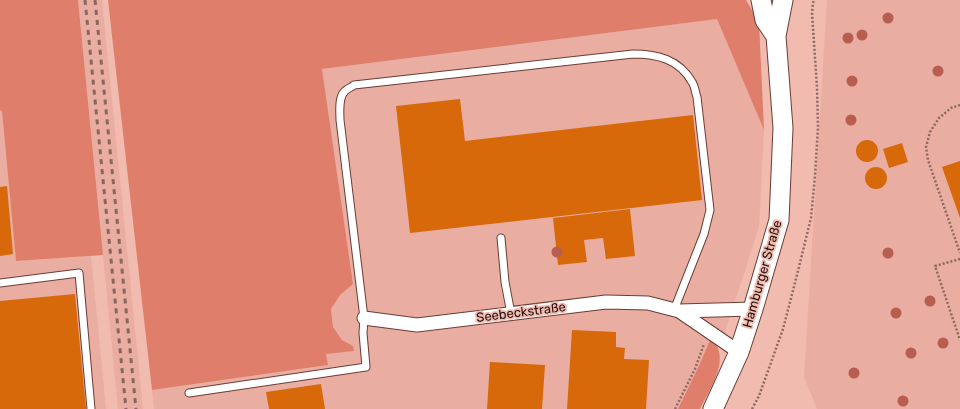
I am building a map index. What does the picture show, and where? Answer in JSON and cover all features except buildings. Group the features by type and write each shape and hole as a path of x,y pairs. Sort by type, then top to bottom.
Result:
{"main road":[{"name":"Hamburger Straße","path":"760,0 765,20 776,36"},
{"name":"Hamburger Straße","path":"713,409 739,352 779,220 783,128 776,36 784,0"}],"street":[{"name":"Seebeckstraße","path":"364,318 417,325 606,302 648,303 676,310 753,309"},
{"name":"Seebeckstraße","path":"676,310 739,352"}],"lane":[{"path":"189,393 366,366 363,333 364,318 340,120 341,99 344,91 354,85 633,54 646,54 663,58 676,64 693,83 697,97 710,210 704,234 676,310"},
{"path":"501,238 505,282 511,314"},
{"path":"0,283 79,274 91,409"}],"path":[{"path":"752,409 759,396 782,329 811,218 818,126 812,13 814,0"},
{"path":"960,105 951,108 939,118 930,132 926,147 928,160 960,253"},
{"path":"960,259 936,266 960,340"},
{"path":"675,409 695,369 704,343"}],"shaded area":[{"path":"0,0 78,0 103,255 16,261 2,111 0,110"},
{"path":"78,0 102,0 143,409 118,409"},
{"path":"108,0 746,0 759,22 764,130 717,19 322,69 353,284 340,295 331,309 333,327 342,340 353,346 354,351 326,354 328,365 152,390"},
{"path":"827,0 960,0 960,409 817,409 804,377"},
{"path":"717,19 764,130 759,227 724,335 680,409 154,409 152,390 327,365 326,354 353,346 342,340 333,327 331,309 340,295 353,284 322,69"},
{"path":"0,110 2,110 16,261 91,256 106,409 0,409"},
{"path":"711,338 717,346 720,355 717,373 713,383 700,409 678,409 697,370"}],"railway":[{"path":"85,0 126,409"},
{"path":"95,0 136,409"}]}
